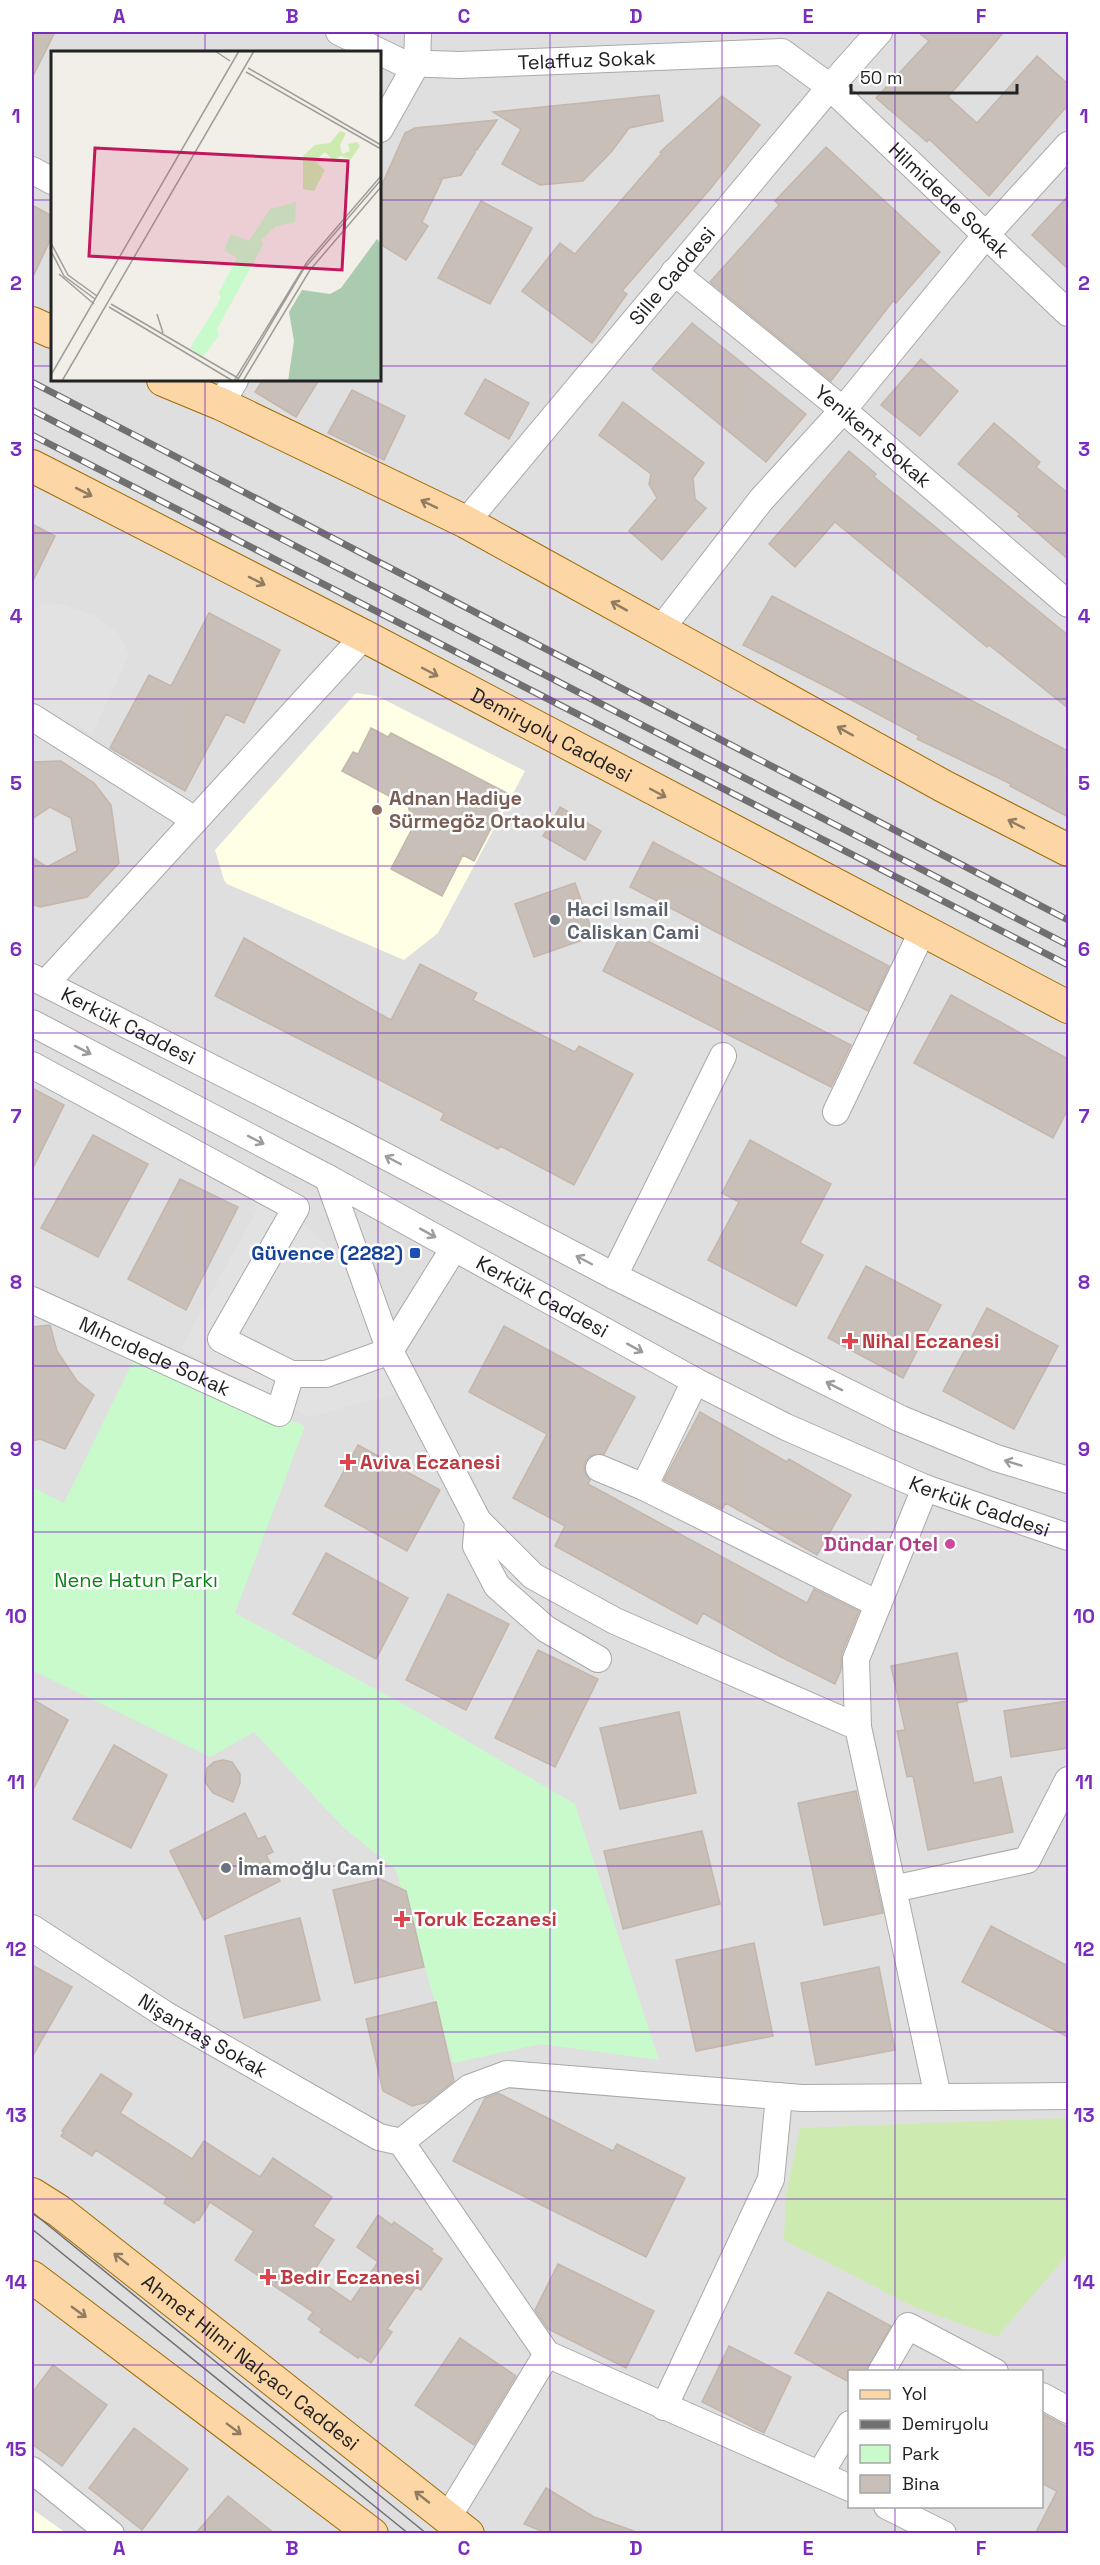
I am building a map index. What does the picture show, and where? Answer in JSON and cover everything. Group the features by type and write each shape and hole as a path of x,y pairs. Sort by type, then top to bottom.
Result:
{"main road":[{"path":"32,323 51,332"},
{"path":"168,381 228,392 945,787 1068,850"},
{"name":"Demiryolu Caddesi","path":"32,466 364,636 1068,1007"},
{"name":"Ahmet Hilmi Nalçacı Caddesi","path":"32,2194 69,2218 458,2525"},
{"path":"32,2277 372,2534"}],"street":[{"name":"Telaffuz Sokak","path":"339,32 378,51"},
{"path":"381,127 417,63 418,32"},
{"name":"Sille Caddesi","path":"466,522 674,272 879,32"},
{"name":"Telaffuz Sokak","path":"381,52 403,63 459,65 782,52 830,87"},
{"name":"Hilmidede Sokak","path":"830,87 1068,313"},
{"path":"661,629 761,500 843,410 985,236 1068,145"},
{"path":"32,170 51,180"},
{"name":"Yenikent Sokak","path":"674,272 843,410 1068,604"},
{"path":"39,980 195,820 364,636"},
{"path":"32,717 195,820"},
{"path":"836,1112 922,932"},
{"name":"Kerkük Caddesi","path":"39,980 345,1135 614,1276 901,1419 996,1458 1068,1480"},
{"name":"Kerkük Caddesi","path":"32,1023 328,1178 695,1381 786,1427 925,1488 1068,1536"},
{"path":"614,1276 723,1056"},
{"path":"32,1065 296,1208 221,1339 291,1374 326,1374 390,1350 454,1248"},
{"path":"328,1178 390,1350 477,1521 533,1576 615,1621 858,1727"},
{"name":"Mıhcıdede Sokak","path":"32,1299 279,1413 291,1374"},
{"path":"644,1487 695,1381"},
{"path":"599,1468 644,1487 878,1604"},
{"path":"925,1488 856,1659 858,1727 938,2097"},
{"path":"477,1521 476,1546 496,1587 546,1629 598,1659"},
{"path":"892,1889 1027,1860 1068,1780"},
{"name":"Nişantaş Sokak","path":"32,1928 166,2014 390,2140"},
{"path":"848,2488 664,2408 547,2354 390,2140 469,2088 507,2074 779,2096 1068,2096"},
{"path":"664,2408 771,2179 779,2096"},
{"path":"882,2370 908,2326 991,2370"},
{"path":"458,2525 547,2354"},
{"path":"1043,2397 1068,2410"},
{"path":"820,2474 848,2426"},
{"path":"32,2470 111,2534"},
{"path":"891,2508 943,2534"}],"shaded area":[{"path":"32,32 1068,32 1068,2533 32,2533"},
{"path":"42,603 62,604 96,616 118,633 129,655 92,734 32,701 32,613"},
{"name":"Adnan Hadiye Sürmegöz Ortaokulu","path":"356,693 377,696 525,771 438,933 404,960 227,884 215,850"},
{"path":"260,1204 310,1228 344,1266 400,1393 309,1417 181,1348"},
{"path":"32,2509 66,2533 32,2533"}],"green space":[{"name":"Nene Hatun Parkı","path":"134,1359 305,1426 235,1613 423,1715 575,1804 659,2060 541,2044 453,2063 396,1870 344,1828 254,1732 210,1757 32,1670 32,1487 64,1503"},
{"path":"1068,2118 1068,2254 997,2337 912,2306 784,2240 786,2195 800,2128"}],"building":[{"path":"32,32 55,32 32,78"},
{"path":"918,32 1004,32 948,97 977,123 1037,56 1068,84 1068,105 989,196 929,139 927,142 876,98 929,41"},
{"path":"659,95 663,121 629,128 612,151 583,181 540,185 502,164 521,129 493,112"},
{"path":"722,96 760,125 711,188 622,291 627,294 592,343 522,291 560,243 575,254 662,153 660,152"},
{"path":"497,120 477,150 475,149 475,153 461,175 440,179 442,180 422,222 428,226 406,260 381,245 381,187 405,133 415,128"},
{"path":"826,147 940,252 896,303 893,301 831,381 710,282 779,205 775,201"},
{"path":"1068,196 1068,269 1032,235"},
{"path":"481,201 532,228 490,304 438,278"},
{"path":"32,205 51,215 51,238 32,279"},
{"path":"692,323 806,414 766,462 652,369"},
{"path":"921,359 958,391 920,436 881,405"},
{"path":"485,379 529,403 509,439 465,414"},
{"path":"262,381 318,381 296,417 255,392"},
{"path":"352,390 405,416 384,460 328,433"},
{"path":"623,402 704,463 693,478 695,499 706,508 662,560 629,531 657,498 649,484 651,474 599,435"},
{"path":"994,423 1040,462 1036,467 1068,493 1068,559 1018,516 1020,514 958,464"},
{"path":"849,451 876,474 874,477 1068,635 1068,708 989,645 987,647 835,522 795,567 769,544"},
{"path":"32,524 55,536 32,583"},
{"path":"772,596 1068,751 1068,817 1010,786 1011,784 917,739 919,736 743,645"},
{"path":"209,613 280,650 244,723 226,714 185,791 110,748 149,675 171,686"},
{"path":"371,728 388,737 391,733 509,794 474,861 463,855 442,896 391,869 414,825 408,806 342,771 353,752 358,754"},
{"path":"61,761 94,783 111,805 119,863 87,897 40,907 32,904 32,857 47,867 77,851 71,818 50,807 32,819 32,762"},
{"path":"560,807 601,831 585,860 543,836"},
{"path":"653,842 889,966 868,1011 630,887"},
{"name":"Haci Ismail Caliskan Cami","path":"575,883 594,936 534,957 515,904"},
{"path":"624,929 851,1045 831,1087 603,971"},
{"path":"244,938 391,1020 420,964 477,993 473,1000 575,1052 579,1046 633,1074 574,1185 500,1146 498,1149 441,1120 444,1113 215,996"},
{"path":"951,995 1068,1059 1068,1109 1053,1138 914,1063"},
{"path":"32,1088 64,1105 32,1170"},
{"path":"93,1135 148,1164 98,1257 41,1228"},
{"path":"750,1140 831,1184 800,1243 823,1255 796,1306 708,1260 739,1202 722,1193"},
{"path":"180,1179 238,1207 186,1310 128,1279"},
{"path":"866,1266 941,1305 903,1378 828,1338"},
{"path":"987,1308 1058,1346 1014,1429 943,1391"},
{"path":"50,1325 57,1351 77,1381 94,1395 65,1449 40,1439 32,1441 32,1327"},
{"path":"504,1326 635,1397 604,1454 590,1456 585,1462 584,1470 590,1480 588,1484 807,1603 814,1589 859,1611 842,1653 841,1670 835,1684 781,1657 703,1613 697,1624 555,1546 565,1526 513,1498 547,1434 469,1392"},
{"path":"700,1412 787,1462 789,1459 851,1495 817,1555 726,1503 722,1509 664,1480"},
{"path":"358,1445 440,1490 407,1551 325,1506"},
{"path":"326,1553 408,1598 376,1659 293,1614"},
{"path":"448,1594 509,1624 466,1710 406,1680"},
{"path":"538,1650 598,1679 555,1767 495,1738"},
{"path":"957,1653 967,1701 957,1703 974,1783 1001,1777 1013,1832 928,1850 913,1776 907,1777 897,1731 905,1730 891,1666"},
{"path":"32,1699 68,1720 32,1792"},
{"path":"1068,1701 1068,1748 1011,1757 1004,1711"},
{"path":"679,1712 696,1793 620,1809 600,1728"},
{"path":"114,1745 167,1775 131,1848 73,1819"},
{"path":"223,1760 232,1762 240,1774 240,1783 233,1802 213,1793 205,1782 207,1768 214,1762"},
{"path":"856,1791 883,1913 824,1925 798,1803"},
{"name":"İmamoğlu Cami","path":"245,1813 258,1839 265,1836 273,1852 266,1855 280,1881 204,1920 170,1851"},
{"path":"702,1831 720,1904 623,1929 604,1851"},
{"path":"380,1879 406,1891 424,1967 355,1983 333,1890"},
{"path":"300,1918 320,2000 244,2018 225,1936"},
{"path":"991,1926 1068,1966 1068,2037 962,1982"},
{"path":"754,1943 773,2036 696,2051 676,1960"},
{"path":"32,1965 72,1987 32,2057"},
{"path":"879,1967 895,2050 816,2065 801,1983"},
{"path":"436,2002 454,2081 427,2102 412,2106 383,2091 366,2019"},
{"path":"101,2074 132,2094 120,2113 192,2159 204,2141 260,2177 273,2158 332,2197 313,2226 334,2240 311,2275 351,2302 378,2262 357,2247 378,2215 392,2225 394,2222 433,2249 431,2251 442,2259 421,2290 416,2287 387,2329 392,2332 371,2363 360,2356 358,2358 320,2332 322,2329 308,2319 313,2312 235,2260 254,2231 210,2202 199,2220 197,2219 194,2223 164,2203 167,2197 96,2150 92,2156 61,2136 64,2132 62,2131"},
{"path":"498,2093 613,2151 617,2144 685,2178 646,2257 453,2161 485,2098"},
{"path":"558,2264 654,2311 626,2368 548,2329 535,2310"},
{"path":"828,2292 891,2326 867,2370 848,2370 848,2381 795,2353"},
{"path":"460,2338 516,2376 474,2445 415,2405"},
{"path":"729,2346 791,2377 764,2433 702,2402"},
{"path":"53,2365 107,2405 62,2466 32,2444 32,2393"},
{"path":"1043,2414 1068,2427 1068,2534 1035,2534 1057,2491 1043,2484"},
{"path":"134,2428 188,2469 142,2530 89,2488"},
{"path":"546,2488 594,2517 634,2531 634,2534 548,2534 524,2524"},
{"path":"228,2496 275,2534 195,2534"}],"tram line":[{"path":"32,2212 427,2534"},
{"path":"32,2229 409,2534"}],"railway":[{"path":"32,382 1068,920"},
{"path":"32,410 1068,945"},
{"path":"32,435 1068,965"}],"place":[{"name":"Adnan Hadiye Sürmegöz Ortaokulu","path":"377,810"},
{"name":"Haci Ismail Caliskan Cami","path":"555,920"},
{"name":"Güvence (2282)","path":"415,1253"},
{"name":"Nihal Eczanesi","path":"850,1341"},
{"name":"Aviva Eczanesi","path":"348,1462"},
{"name":"Dündar Otel","path":"950,1544"},
{"name":"İmamoğlu Cami","path":"226,1868"},
{"name":"Toruk Eczanesi","path":"402,1919"},
{"name":"Bedir Eczanesi","path":"268,2277"}]}
